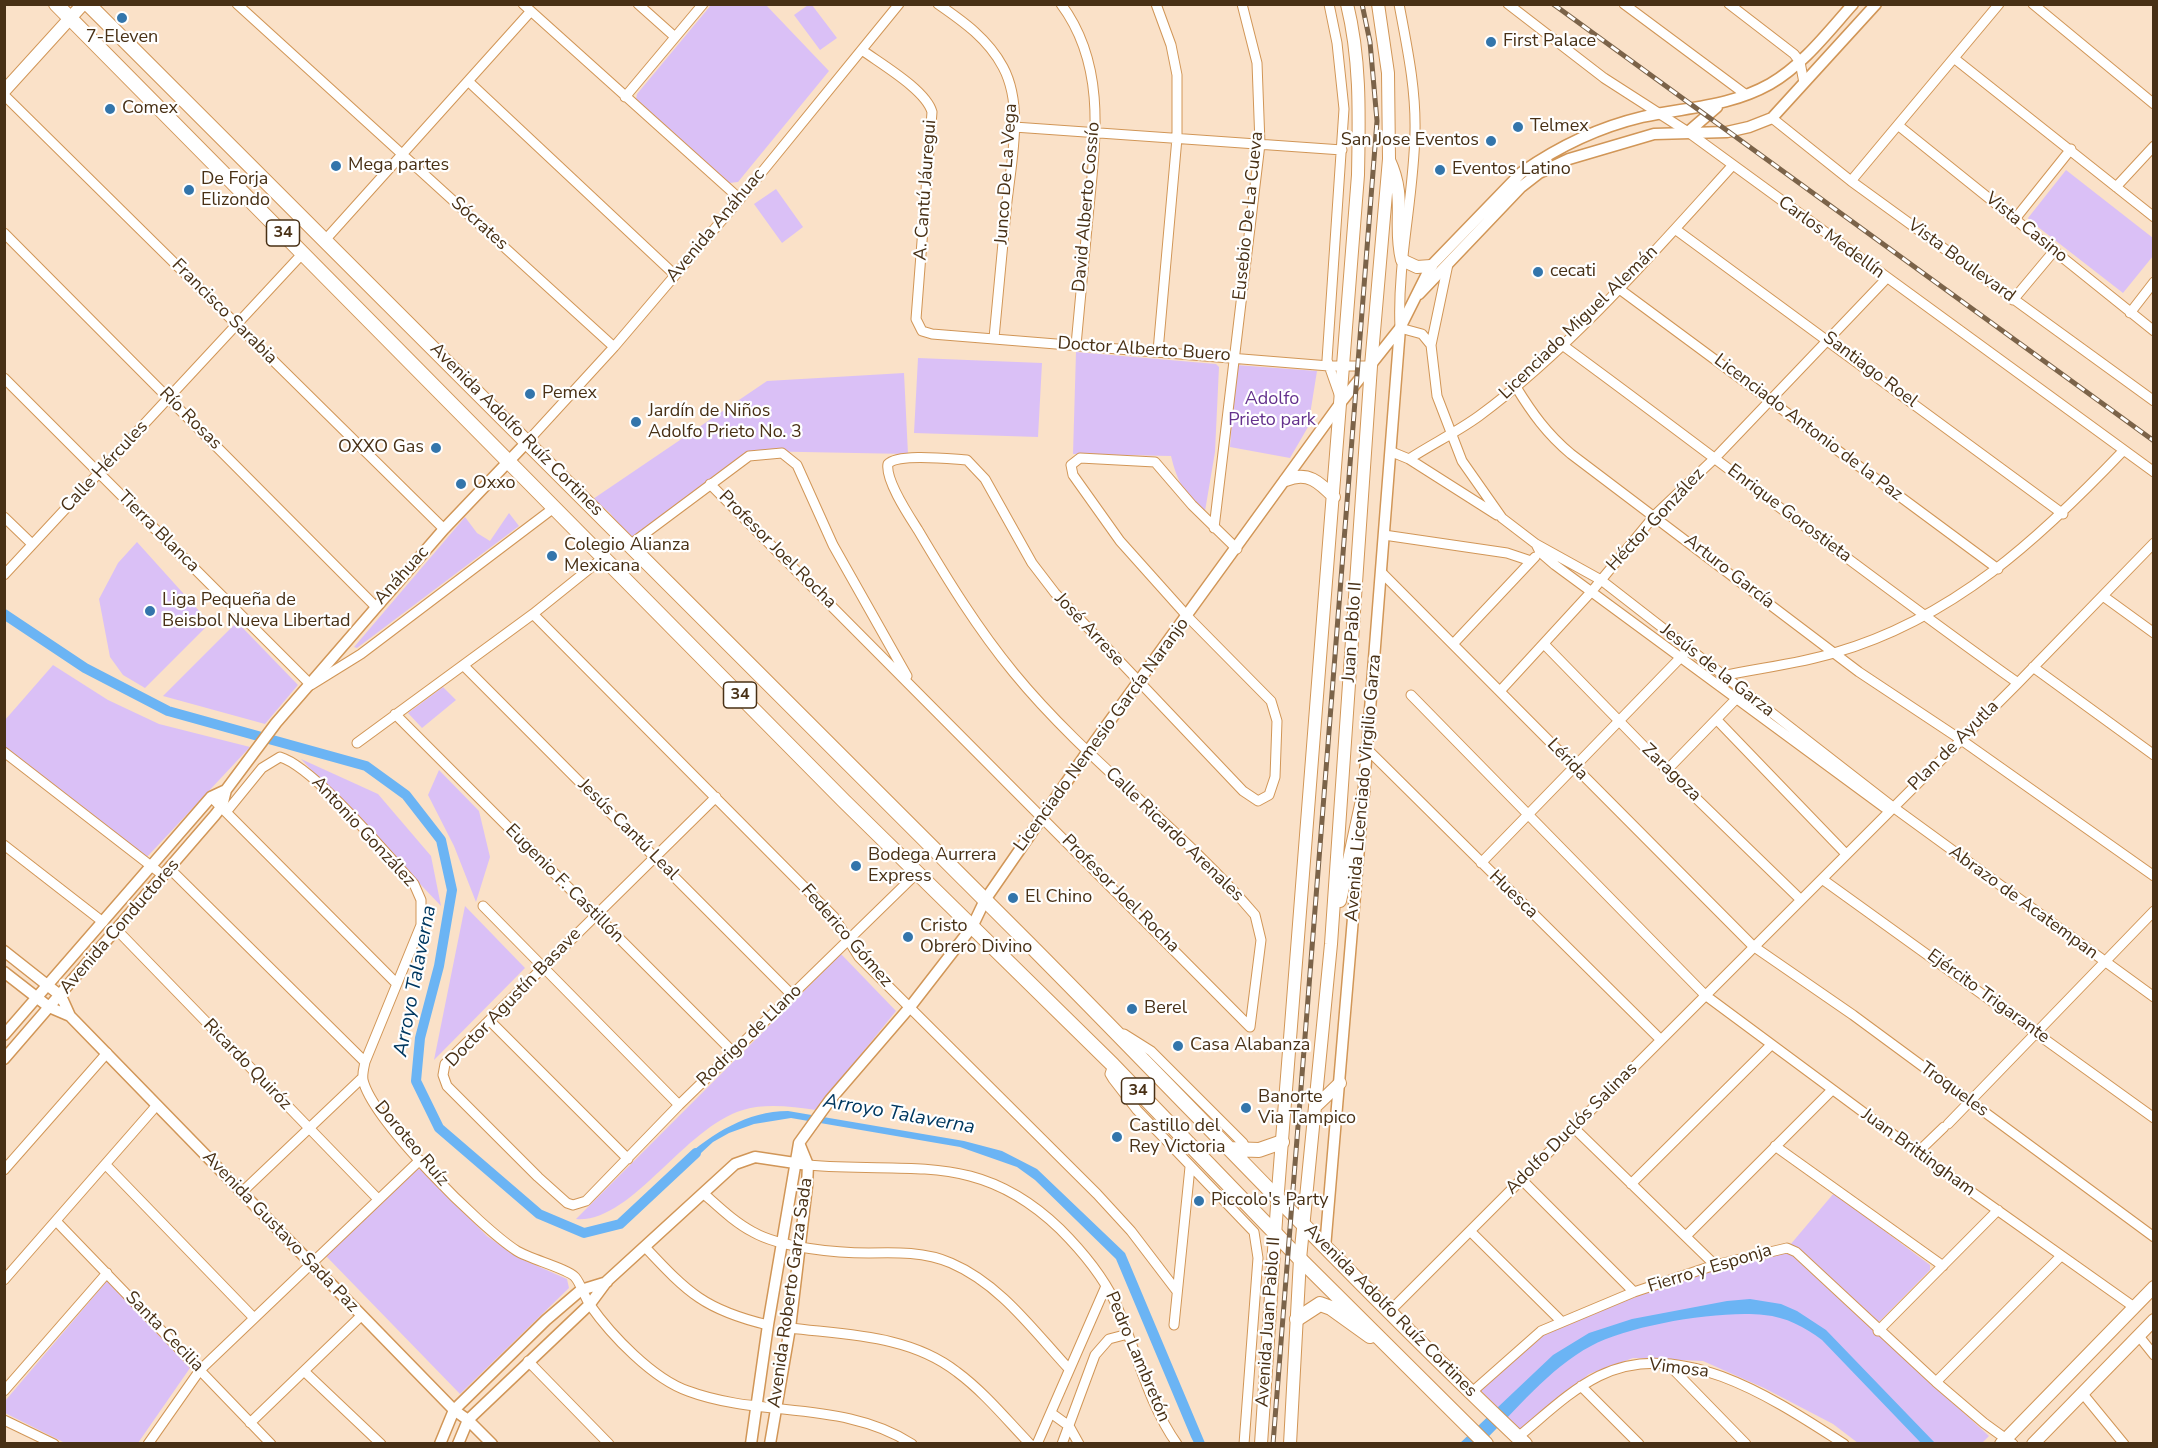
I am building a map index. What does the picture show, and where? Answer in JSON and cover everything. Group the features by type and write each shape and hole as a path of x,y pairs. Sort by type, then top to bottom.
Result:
{"main road":[{"name":"Avenida Adolfo Ruíz Cortines","path":"56,4 200,153 303,253 917,873 1113,1065 1300,1259 1486,1443"},
{"path":"4,93 83,4"},
{"name":"Avenida Adolfo Ruíz Cortines","path":"88,4 1110,1025 1277,1201 1522,1440"},
{"name":"Juan Pablo II","path":"1277,1201 1342,401 1359,128 1359,80 1354,35 1347,4"},
{"name":"Juan Pablo II","path":"1300,1259 1305,1227 1331,944 1371,366 1389,159 1388,73 1378,4"},
{"path":"1389,159 1400,193 1399,249 1402,261 1417,267 1431,266"},
{"path":"1286,480 1296,476 1312,478 1334,497"},
{"path":"1331,944 1364,791"},
{"path":"1316,1106 1340,1083"},
{"path":"1230,1149 1247,1151 1282,1142"},
{"name":"Avenida Juan Pablo II","path":"1261,1443 1277,1201"},
{"name":"Avenida Juan Pablo II","path":"1290,1443 1300,1259"},
{"path":"2007,1442 2154,1287"},
{"path":"1297,1319 1320,1304 1331,1308 1410,1366"},
{"path":"2033,1443 2154,1320"}],"street":[{"name":"Sócrates","path":"237,4 614,347"},
{"path":"638,4 675,37"},
{"path":"626,97 703,4"},
{"name":"Avenida Anáhuac","path":"527,442 614,347 740,199 899,4"},
{"name":"Junco De La Vega","path":"938,4 974,30 992,48 1004,68 1012,90 1014,127 994,339"},
{"name":"David Alberto Cossío","path":"1060,4 1084,45 1093,76 1096,132 1076,345"},
{"path":"1156,4 1171,45 1177,75 1177,138 1158,351"},
{"name":"Eusebio De La Cueva","path":"1214,528 1260,144 1257,63 1242,4"},
{"path":"1329,4 1342,76 1344,109 1329,366 1342,401"},
{"path":"1399,4 1412,72 1415,131 1402,261 1400,328"},
{"name":"Carlos Medellín","path":"1508,4 1604,78 1688,132 1886,279 2154,472"},
{"path":"1624,4 1745,94"},
{"path":"1730,4 1788,47 1800,62 1804,83"},
{"path":"1400,328 1431,266 1508,186 1538,161 1576,140 1640,117 1720,105 1771,83 1800,62 1853,4"},
{"path":"1851,181 1999,4"},
{"path":"2033,4 2153,104"},
{"path":"1417,296 1521,187 1539,173 1569,159 1654,134 1727,132 1749,128 1772,117 1876,5"},
{"path":"326,240 468,81 527,8 740,199"},
{"name":"A. Cantú Jáuregui","path":"862,50 926,99 932,112 916,319 919,328"},
{"path":"1955,59 2154,217"},
{"path":"468,81 675,275"},
{"name":"Francisco Sarabia","path":"4,93 444,529"},
{"path":"1688,132 1720,105"},
{"name":"Vista Boulevard","path":"1772,117 1851,181 2154,401"},
{"name":"Vista Casino","path":"1899,126 2154,331"},
{"path":"1014,127 1342,150"},
{"path":"2116,187 2154,146"},
{"path":"2015,219 2071,149"},
{"name":"Licenciado Miguel Alemán","path":"1409,459 1477,418 1516,387 1618,288 1732,166"},
{"name":"Santiago Roel","path":"1675,229 1829,339 2063,514"},
{"name":"Río Rosas","path":"4,233 375,606"},
{"path":"2013,300 2054,251"},
{"name":"Calle Hércules","path":"4,575 303,253"},
{"name":"Jesús de la Garza","path":"1449,261 1431,345 1437,396 1449,433 1475,481 1502,518 1592,591 1684,653 1722,675 1891,809"},
{"name":"Héctor González","path":"1501,690 1592,591 1656,515 1716,457 1886,279"},
{"path":"2130,313 2154,282"},
{"name":"Licenciado Antonio de la Paz","path":"1618,288 1998,569"},
{"name":"Doctor Alberto Buero","path":"919,328 932,334 1329,366 1371,366"},
{"path":"1400,328 1422,334 1431,345"},
{"name":"Licenciado Nemesio García Naranjo","path":"814,1121 910,1007 972,927 985,900 1088,751 1188,617 1342,401 1400,328"},
{"name":"Avenida Licenciado Virgilio Garza","path":"1324,1248 1340,1083 1392,453 1400,328"},
{"name":"Enrique Gorostieta","path":"1561,344 1716,457 1923,616 2018,683"},
{"name":"Tierra Blanca","path":"4,378 311,685"},
{"name":"Arturo García","path":"1516,387 1536,419 1553,439 1656,515 1834,653 2154,876"},
{"name":"Anáhuac","path":"236,777 276,723 311,685 375,606 527,442"},
{"path":"1722,675 1834,653 1923,616 1998,569 2063,514 2123,451"},
{"name":"Profesor Joel Rocha","path":"912,686 833,545 792,459 782,453 749,456 710,484 1250,1027"},
{"path":"1392,453 1409,459 1502,518"},
{"path":"1188,617 1120,541 1073,475 1073,461 1080,458 1155,462 1214,528 1237,549"},
{"name":"Calle Ricardo Arenales","path":"967,460 904,459 891,461 888,465 890,477 901,501 958,597 1015,674 1088,751 1255,915 1261,940 1250,1027"},
{"name":"José Arrese","path":"967,460 985,479 1038,571 1139,683 1243,791 1258,801 1264,800 1273,788 1275,777 1276,711 1271,701 1188,617"},
{"path":"631,544 710,484"},
{"path":"311,685 361,654 555,507"},
{"path":"4,517 32,544"},
{"path":"1384,536 1507,553 1531,561"},
{"name":"Plan de Ayutla","path":"1753,946 2018,683 2154,543"},
{"path":"1454,643 1531,561 1540,547"},
{"name":"Jesús de la Garza","path":"1540,547 1600,580 1736,699 1891,809"},
{"path":"357,743 464,666 604,557"},
{"name":"Lérida","path":"1382,573 1501,690 1573,766 1753,946"},
{"path":"2103,596 2154,633"},
{"name":"Federico Gómez","path":"533,614 834,917 844,929 848,941 910,1007 1138,1239 1176,1290"},
{"name":"Zaragoza","path":"1544,644 1667,770 1800,899"},
{"path":"1481,863 1684,653"},
{"name":"Jesús Cantú Leal","path":"464,666 792,995"},
{"path":"2033,667 2154,755"},
{"name":"Juan Brittingham","path":"1411,695 1705,995 1770,1046 1917,1153 2134,1307"},
{"path":"1667,770 1736,699"},
{"name":"Eugenio F. Castillón","path":"395,714 733,1052"},
{"path":"1717,720 1846,854"},
{"name":"Huesca","path":"1367,749 1661,1040"},
{"path":"4,752 152,865 167,872 366,1062 362,1078 241,1193"},
{"name":"Antonio González","path":"224,809 262,768 280,757 296,763 319,784 414,884 422,912 421,924 366,1062"},
{"name":"Avenida Conductores","path":"4,1035 212,797 226,790 236,777"},
{"name":"Avenida Conductores","path":"4,1059 224,809 226,790"},
{"path":"212,797 397,984"},
{"name":"Doctor Agustín Basave","path":"586,1201 573,1204 561,1198 447,1086 443,1075 445,1065 594,915 716,797"},
{"name":"Abrazo de Acatempan","path":"1891,809 2154,998"},
{"path":"4,845 103,922"},
{"name":"Rodrigo de Llano","path":"586,1201 733,1052 917,873"},
{"name":"Ejército Trigarante","path":"1822,879 2154,1118"},
{"path":"483,906 680,1105"},
{"path":"1917,1153 1971,1103 2154,911"},
{"name":"Ricardo Quiróz","path":"117,930 377,1198"},
{"name":"Adolfo Duclós Salinas","path":"1390,1311 1753,946"},
{"name":"Troqueles","path":"1753,946 2154,1237"},
{"name":"Avenida Gustavo Sada Paz","path":"4,951 61,996 70,1016 309,1264 454,1410 492,1443"},
{"name":"Avenida Gustavo Sada Paz","path":"4,972 49,1007 70,1016"},
{"path":"490,1021 628,1160"},
{"path":"1110,1025 1151,1051 1244,1143 1247,1151"},
{"path":"1631,1184 1770,1046"},
{"path":"4,1170 107,1053"},
{"path":"1113,1065 1110,1074 1122,1092 1190,1167 1246,1221 1254,1232 1258,1258 1244,1443"},
{"name":"Doroteo Ruíz","path":"362,1078 376,1106 420,1160 499,1238 538,1262 574,1275 590,1304"},
{"path":"1686,1236 1832,1091"},
{"path":"4,1280 157,1106"},
{"name":"Avenida Roberto Garza Sada","path":"752,1443 768,1325 795,1163 799,1143 814,1121"},
{"path":"1574,1128 1715,1265"},
{"name":"Avenida Roberto Garza Sada","path":"771,1443 801,1245 808,1166 799,1143"},
{"path":"1775,1146 1943,1266"},
{"path":"458,1443 468,1420 590,1304 607,1281 735,1164 746,1158 765,1158 808,1166"},
{"path":"148,1443 200,1370 377,1198 420,1160"},
{"path":"106,1165 253,1317"},
{"name":"Pedro Lambretón","path":"808,1166 946,1170 993,1182 1015,1192 1042,1212 1088,1260 1106,1286 1128,1334 1152,1397 1177,1443"},
{"path":"1174,1325 1190,1167"},
{"path":"1521,1179 1634,1292"},
{"path":"702,1193 736,1222 755,1234 783,1243 846,1251 904,1253 948,1262 985,1282 1000,1295 1068,1369"},
{"path":"1878,1331 1998,1210"},
{"name":"Santa Cecilia","path":"56,1221 271,1443"},
{"path":"1470,1231 1562,1322"},
{"path":"645,1247 697,1298 738,1318 768,1325"},
{"name":"Fierro y Esponja","path":"1472,1392 1528,1340 1562,1322 1634,1292 1715,1265 1787,1248 1796,1252 1878,1331 2007,1442"},
{"path":"1936,1382 2061,1256"},
{"path":"4,1391 107,1273"},
{"path":"440,1443 454,1410 581,1290 607,1281"},
{"path":"1037,1443 1106,1286"},
{"path":"590,1304 605,1324 668,1381 705,1397 842,1416 865,1422 912,1443"},
{"path":"250,1423 361,1316"},
{"path":"790,1328 876,1338 922,1351 964,1377 1030,1443"},
{"path":"1062,1443 1095,1355 1109,1339 1128,1334"},
{"path":"2138,1335 2154,1355"},
{"path":"528,1361 609,1443"},
{"path":"1668,1364 1746,1443"},
{"name":"Vimosa","path":"1522,1440 1581,1386 1599,1375 1622,1367 1668,1364 1716,1373 1749,1387 1845,1443"},
{"path":"305,1372 381,1443"},
{"path":"1581,1386 1639,1443"},
{"path":"2083,1394 2124,1443"},
{"path":"1051,1413 1069,1426 1079,1443"},
{"path":"4,1420 54,1443"}],"green space":[{"path":"711,5 766,5 829,71 738,182 729,183 636,99 637,94"},
{"path":"808,5 812,5 837,38 820,50 794,15"},
{"path":"2066,170 2153,238 2153,256 2123,293 2028,218"},
{"path":"776,189 803,227 782,243 754,204"},
{"path":"1076,352 1216,364 1219,367 1215,452 1205,511 1192,500 1183,487 1171,456 1073,454"},
{"path":"918,358 1042,363 1038,437 914,433"},
{"name":"Adolfo Prieto park","path":"1236,365 1317,371 1308,427 1290,458 1230,447"},
{"path":"904,373 908,454 751,451 629,539 610,513 593,499 767,381"},
{"path":"509,513 519,526 357,648 354,647 465,517 477,533 490,541"},
{"name":"Liga Pequeña de Beisbol Nueva Libertad","path":"137,542 210,623 145,688 123,675 110,657 99,599 118,563"},
{"path":"237,622 298,685 265,724 163,696"},
{"path":"53,665 108,700 159,724 250,747 147,857 5,747 5,720"},
{"path":"443,687 456,700 422,728 408,713"},
{"path":"301,759 378,794 431,856 441,906"},
{"path":"439,770 479,811 490,857 476,902 454,846 428,795"},
{"path":"465,906 525,968 434,1060"},
{"path":"841,954 896,1011 816,1110 780,1106 743,1110 721,1120 699,1135 617,1207 597,1216 576,1219"},
{"path":"417,1169 422,1170 487,1236 517,1257 567,1279 569,1288 460,1394 326,1256"},
{"path":"1834,1193 1930,1265 1930,1270 1880,1321 1875,1321 1790,1245"},
{"path":"1786,1253 1792,1255 1989,1436 1982,1443 1858,1443 1833,1424 1764,1388 1703,1361 1633,1358 1589,1374 1522,1432 1479,1389 1544,1332 1635,1295 1739,1263"},
{"path":"107,1281 190,1368 138,1443 65,1443 5,1413 5,1401"}],"water":[{"path":"788,1111 964,1141 1002,1151 1037,1169 1125,1253 1205,1443 1194,1443 1191,1437 1116,1259 1035,1180 1017,1167 960,1147 791,1118 754,1124 729,1133 713,1142 688,1165 683,1159 718,1133 744,1120 758,1115"},
{"path":"1750,1299 1781,1304 1797,1311 1826,1330 1935,1443 1921,1443 1816,1335 1795,1323 1780,1318 1746,1314 1676,1321 1608,1338 1591,1346 1561,1366 1482,1443 1459,1444 1553,1355 1589,1333 1632,1319 1727,1301"}],"waterway":[{"name":"Arroyo Talaverna","path":"4,614 85,668 168,711 366,766 406,795 441,840 452,890 439,966 420,1038 416,1081 439,1128 539,1214 584,1233 620,1224 696,1153"}],"railway":[{"path":"1273,1444 1377,121 1370,42 1362,4"},
{"path":"1553,4 2154,441"}],"place":[{"name":"7-Eleven","path":"122,18"},
{"name":"First Palace","path":"1491,42"},
{"name":"Comex","path":"110,109"},
{"name":"Telmex","path":"1518,127"},
{"name":"San Jose Eventos","path":"1491,141"},
{"name":"Mega partes","path":"336,166"},
{"name":"Eventos Latino","path":"1440,170"},
{"name":"De Forja Elizondo","path":"189,190"},
{"name":"cecati","path":"1538,272"},
{"name":"Pemex","path":"530,394"},
{"name":"Jardín de Niños Adolfo Prieto No. 3","path":"636,422"},
{"name":"OXXO Gas","path":"436,448"},
{"name":"Oxxo","path":"461,484"},
{"name":"Colegio Alianza Mexicana","path":"552,556"},
{"name":"Liga Pequeña de Beisbol Nueva Libertad","path":"150,611"},
{"name":"Bodega Aurrera Express","path":"856,866"},
{"name":"El Chino","path":"1013,898"},
{"name":"Cristo Obrero Divino","path":"908,937"},
{"name":"Berel","path":"1132,1009"},
{"name":"Casa Alabanza","path":"1178,1046"},
{"name":"Banorte Via Tampico","path":"1246,1108"},
{"name":"Castillo del Rey Victoria","path":"1117,1137"},
{"name":"Piccolo's Party","path":"1199,1201"}]}
